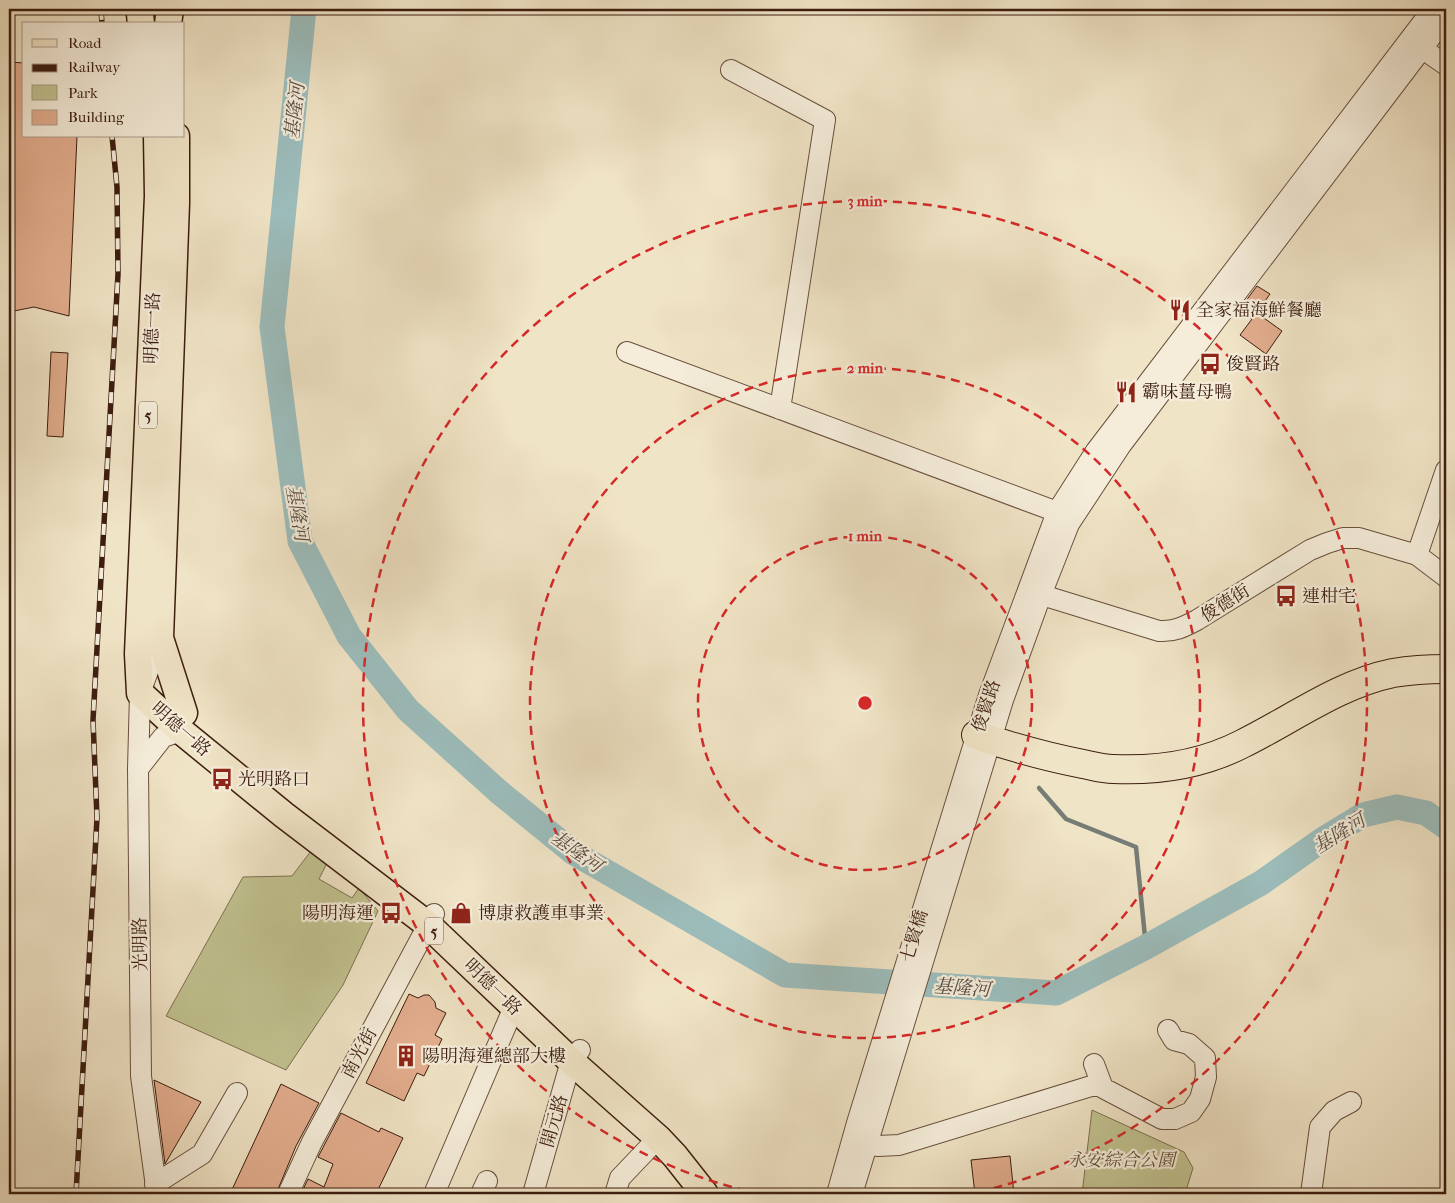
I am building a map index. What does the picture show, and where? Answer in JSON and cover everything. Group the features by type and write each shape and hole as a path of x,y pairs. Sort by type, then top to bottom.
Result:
{"highway":[{"path":"987,745 1111,769 1147,769 1178,765 1209,758 1241,745 1318,703 1354,686 1392,674 1418,669 1446,669"}],"main road":[{"path":"168,22 170,9"},
{"name":"明德一路","path":"140,693 138,654 157,206 158,138"},
{"name":"明德一路","path":"176,138 176,202 160,638 183,722 254,773 431,919 658,1138 705,1194"},
{"name":"5","path":"140,693 164,701 183,722"},
{"name":"明德一路","path":"431,919 514,1007 670,1131 723,1194"}],"street":[{"path":"1416,45 1433,9"},
{"path":"1416,45 1446,17"},
{"path":"1416,45 1446,65"},
{"name":"俊賢路","path":"987,745 988,695 1034,593 1065,515 1096,451 1337,148 1416,45"},
{"path":"731,70 825,120 780,408"},
{"path":"627,352 1065,515"},
{"path":"1416,555 1446,470"},
{"name":"俊德街","path":"1034,593 1159,631 1170,632 1190,624 1310,550 1343,538 1359,538 1416,555 1446,577"},
{"name":"光明路","path":"156,1189 141,1076 138,769 140,693 160,638"},
{"path":"138,769 163,737 183,722"},
{"name":"七賢橋","path":"862,1134 987,745"},
{"name":"南光街","path":"288,1194 312,1142 431,919"},
{"path":"434,1194 514,1007"},
{"path":"1094,1064 1103,1088 1162,1119 1175,1119 1191,1112 1200,1098 1206,1077 1205,1058 1189,1044 1174,1040 1168,1030"},
{"name":"開元路","path":"533,1194 575,1056"},
{"path":"862,1134 888,1146 899,1145 1101,1083"},
{"path":"156,1189 202,1154 237,1093"},
{"path":"1311,1194 1320,1127 1334,1111 1351,1102"},
{"path":"837,1194 862,1134"},
{"path":"852,1194 862,1134"},
{"path":"615,1194 620,1178 658,1138"}],"green space":[{"path":"311,851 327,863 319,879 352,898 359,888 378,911 343,985 286,1070 166,1016 243,877 292,876"},
{"name":"永安綜合公園","path":"1092,1110 1184,1152 1193,1168 1185,1194 1082,1194"}],"building":[{"path":"9,62 22,63 22,138 77,138 69,316 34,307 9,312"},
{"path":"1257,286 1270,294 1255,315 1257,313 1282,331 1266,354 1240,335 1252,319 1239,310"},
{"path":"51,352 68,353 63,437 47,436"},
{"name":"陽明海運總部大樓","path":"409,994 418,998 429,995 435,1002 436,1008 446,1013 435,1035 442,1039 424,1076 417,1073 404,1101 366,1083"},
{"path":"154,1080 201,1102 165,1164"},
{"path":"281,1084 319,1103 296,1146 276,1194 230,1194"},
{"path":"341,1113 379,1132 381,1128 403,1138 376,1194 301,1194 308,1179 324,1187 333,1164 318,1157"},
{"path":"1010,1156 1014,1194 975,1194 971,1160"}],"waterway":[{"name":"基隆河","path":"304,9 272,327 300,541 349,636 408,710 499,792 574,853 785,975 1056,993 1146,947 1261,883 1322,840 1363,815 1397,807 1426,813 1446,827"},
{"path":"1039,788 1066,819 1136,847 1146,947"}],"railway":[{"path":"101,9 102,22"},
{"path":"76,1194 97,818 93,720 118,274 117,187 112,138"}],"place":[{"name":"全家福海鮮餐廳","path":"1180,310"},
{"name":"俊賢路","path":"1210,364"},
{"name":"霸味薑母鴨","path":"1126,392"},
{"name":"連柑宅","path":"1286,596"},
{"name":"光明路口","path":"222,779"},
{"name":"陽明海運","path":"391,913"},
{"name":"博康救護車事業","path":"461,913"},
{"name":"陽明海運總部大樓","path":"406,1056"}]}
